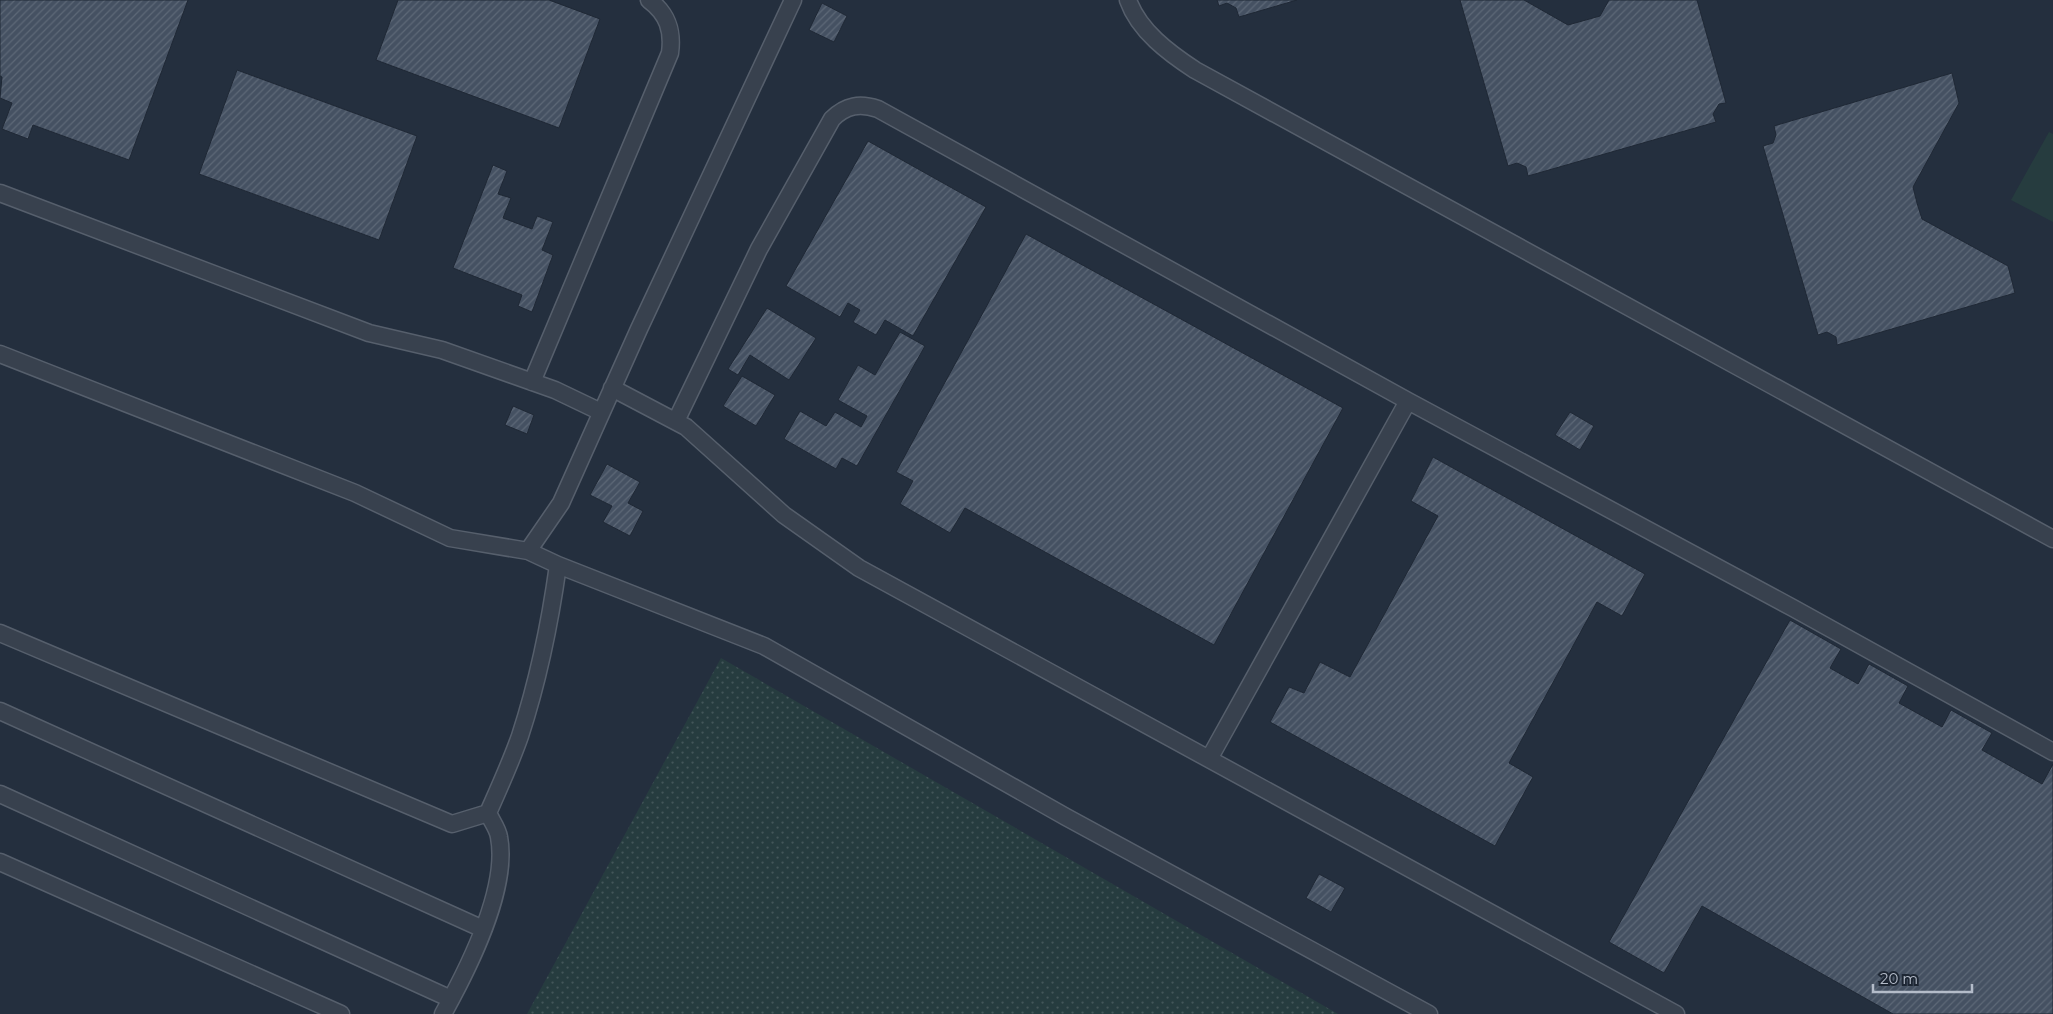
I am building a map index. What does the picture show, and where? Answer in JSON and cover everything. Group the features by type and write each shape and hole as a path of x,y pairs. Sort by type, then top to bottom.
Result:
{"lane":[{"path":"532,382 670,53 672,36 669,22 649,0"},
{"path":"528,551 561,503 612,388 793,0"},
{"path":"1128,0 1142,24 1154,39 1174,57 1195,70 2053,538"},
{"path":"676,421 759,249 832,119 841,110 864,104 878,109 1408,402 1793,608 2053,752"},
{"path":"0,193 369,333 442,350 555,390 601,412"},
{"path":"0,354 355,493 450,538 528,551 558,566 764,646 1066,817 1429,1014"},
{"path":"612,388 676,421 702,440 784,515 859,568 1676,1014"},
{"path":"1209,759 1408,402"},
{"path":"488,813 520,736 549,624 558,566"},
{"path":"0,633 452,824 488,813"},
{"path":"0,711 483,929"},
{"path":"0,794 451,999"},
{"path":"443,1014 469,967 499,884 500,836 488,813"},
{"path":"0,862 341,1014"}],"green space":[{"path":"2049,132 2053,134 2053,222 2011,200"},
{"path":"721,658 1338,1014 527,1014"}],"building":[{"path":"0,0 188,0 129,160 33,125 28,139 2,129 12,103 0,98 2,77 0,76"},
{"path":"398,0 549,0 600,19 559,128 376,60"},
{"path":"1217,0 1297,0 1239,17 1236,8 1227,3 1219,6"},
{"path":"1460,0 1524,0 1568,25 1600,16 1609,0 1697,0 1726,103 1719,104 1713,114 1716,122 1528,176 1526,167 1517,163 1508,166"},
{"path":"822,3 847,16 834,42 809,30"},
{"path":"237,70 417,136 379,240 199,174"},
{"path":"1952,73 1959,103 1913,187 1917,203 1922,219 2008,266 2015,293 1837,345 1836,337 1827,332 1818,335 1763,146 1773,143 1776,135 1774,126"},
{"path":"868,141 986,207 913,336 885,320 876,335 853,322 860,310 848,303 840,317 786,286"},
{"path":"493,165 507,171 498,194 511,198 503,218 532,229 537,216 553,222 542,250 553,255 532,312 518,306 522,295 453,268"},
{"path":"1026,234 1343,408 1214,645 965,508 950,533 900,504 913,481 896,472"},
{"path":"767,308 816,338 789,380 750,355 738,375 728,369"},
{"path":"900,332 925,346 857,466 842,458 836,469 784,439 800,411 826,426 835,412 861,427 867,416 838,400 858,365 875,375"},
{"path":"742,376 775,395 756,426 723,406"},
{"path":"513,406 534,415 527,434 505,425"},
{"path":"1570,412 1594,426 1580,450 1555,435"},
{"path":"1433,457 1645,574 1622,616 1597,602 1509,763 1533,777 1495,846 1270,722 1289,687 1304,693 1320,662 1350,677 1438,516 1411,501"},
{"path":"607,464 640,482 628,503 643,511 630,536 603,522 612,506 590,495"},
{"path":"1790,620 1841,649 1830,668 1858,684 1869,664 1908,686 1899,703 1942,727 1951,710 1992,733 1982,750 2042,784 2053,764 2053,1014 1893,1014 1702,906 1664,973 1609,942"},
{"path":"1319,874 1345,888 1331,912 1306,898"}]}
